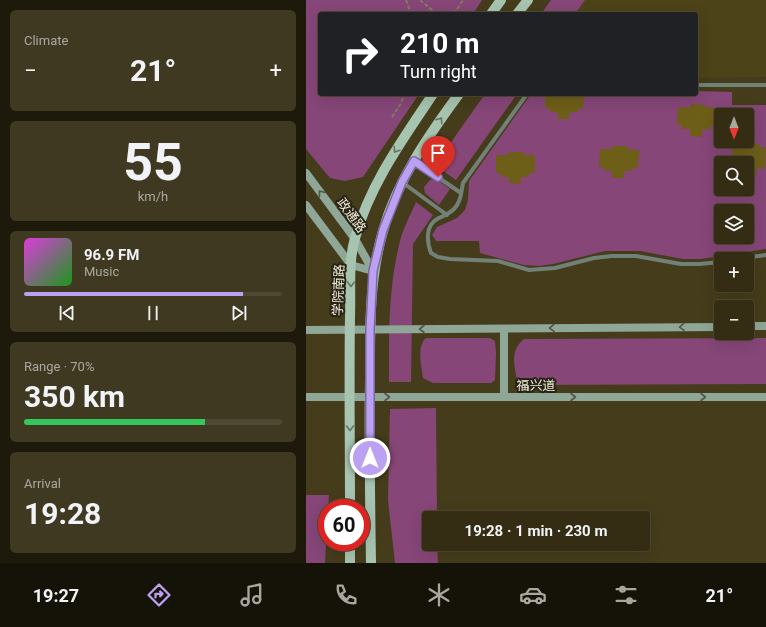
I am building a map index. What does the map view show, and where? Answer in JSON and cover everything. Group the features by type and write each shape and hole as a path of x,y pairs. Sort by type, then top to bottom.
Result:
{"main road":[{"path":"492,12 501,0"},
{"path":"519,12 528,0"},
{"name":"学院南路","path":"350,499 350,330 352,265 355,239 369,198 388,163 432,96"},
{"path":"371,563 370,330 373,271 383,230 402,182 414,161 458,96"},
{"path":"350,551 350,563"}],"street":[{"name":"政通路","path":"306,173 355,239 373,271"},
{"path":"306,205 352,265 373,271"},
{"path":"754,326 766,326"},
{"path":"306,330 714,327"},
{"path":"504,329 504,397"},
{"name":"福兴道","path":"306,397 766,397"}],"lane":[{"path":"698,85 766,86"},
{"path":"526,96 463,183 460,200 454,209 447,215 436,220 429,231 428,246 431,253 438,257 498,261 529,270 555,268 594,258 612,256 636,256 681,264 714,263"},
{"path":"414,161 461,192"},
{"path":"402,182 447,215"},
{"path":"754,257 766,255"}],"path":[{"path":"406,0 410,12"},
{"path":"420,0 435,12"},
{"path":"455,12 463,0"},
{"path":"392,117 403,96"}],"shaded area":[{"path":"306,0 482,0 474,12 318,12 318,96 418,96 363,177 345,181 330,178 306,149"},
{"path":"551,0 585,0 576,12 542,12"},
{"path":"585,0 766,0 766,77 698,78 698,12 576,12"},
{"path":"698,91 732,92 732,105 766,105 766,249 746,252 714,252 714,257 701,259 683,259 640,251 605,251 553,264 539,266 524,265 480,253 479,241 436,241 432,235 437,227 457,218 465,210 468,200 469,181 530,96 698,96"},
{"path":"484,96 516,96 456,180 439,168 437,162"},
{"path":"436,179 450,189 439,205 425,193 424,187 430,180"},
{"path":"416,202 433,215 413,244 411,382 389,382 390,314 395,262 400,239"},
{"path":"426,338 490,338 495,341 495,380 491,383 433,383 423,378 420,351"},
{"path":"714,338 714,340 754,340 754,338 766,338 766,384 523,385 517,380 514,363 517,348 524,339"},
{"path":"436,408 437,511 422,511 422,551 437,551 438,563 395,563 388,500 390,409"},
{"path":"306,495 329,495 329,499 318,499 318,551 326,551 325,563 306,563"}],"building":[{"path":"545,96 584,96 583,109 578,109 578,112 570,112 569,119 557,119 558,112 550,112 550,108 545,108"},
{"path":"690,104 705,105 705,107 716,108 714,108 714,126 710,126 710,130 702,129 702,137 690,136 690,129 682,129 682,125 677,125 678,107 690,108"},
{"path":"754,144 759,144 759,147 766,147 765,169 757,168 756,176 754,176 754,156 732,156 732,148 754,148"},
{"path":"612,146 627,146 627,149 639,150 638,168 633,167 633,171 624,171 624,178 612,178 612,171 604,171 604,167 599,167 600,149 612,149"},
{"path":"509,152 524,152 523,155 535,155 535,173 529,173 529,177 521,177 521,184 509,183 509,177 501,177 501,173 496,173 496,155 508,155"}],"route":[{"path":"370,458 370,330 373,271 383,230 402,182 414,161 438,177"}]}
